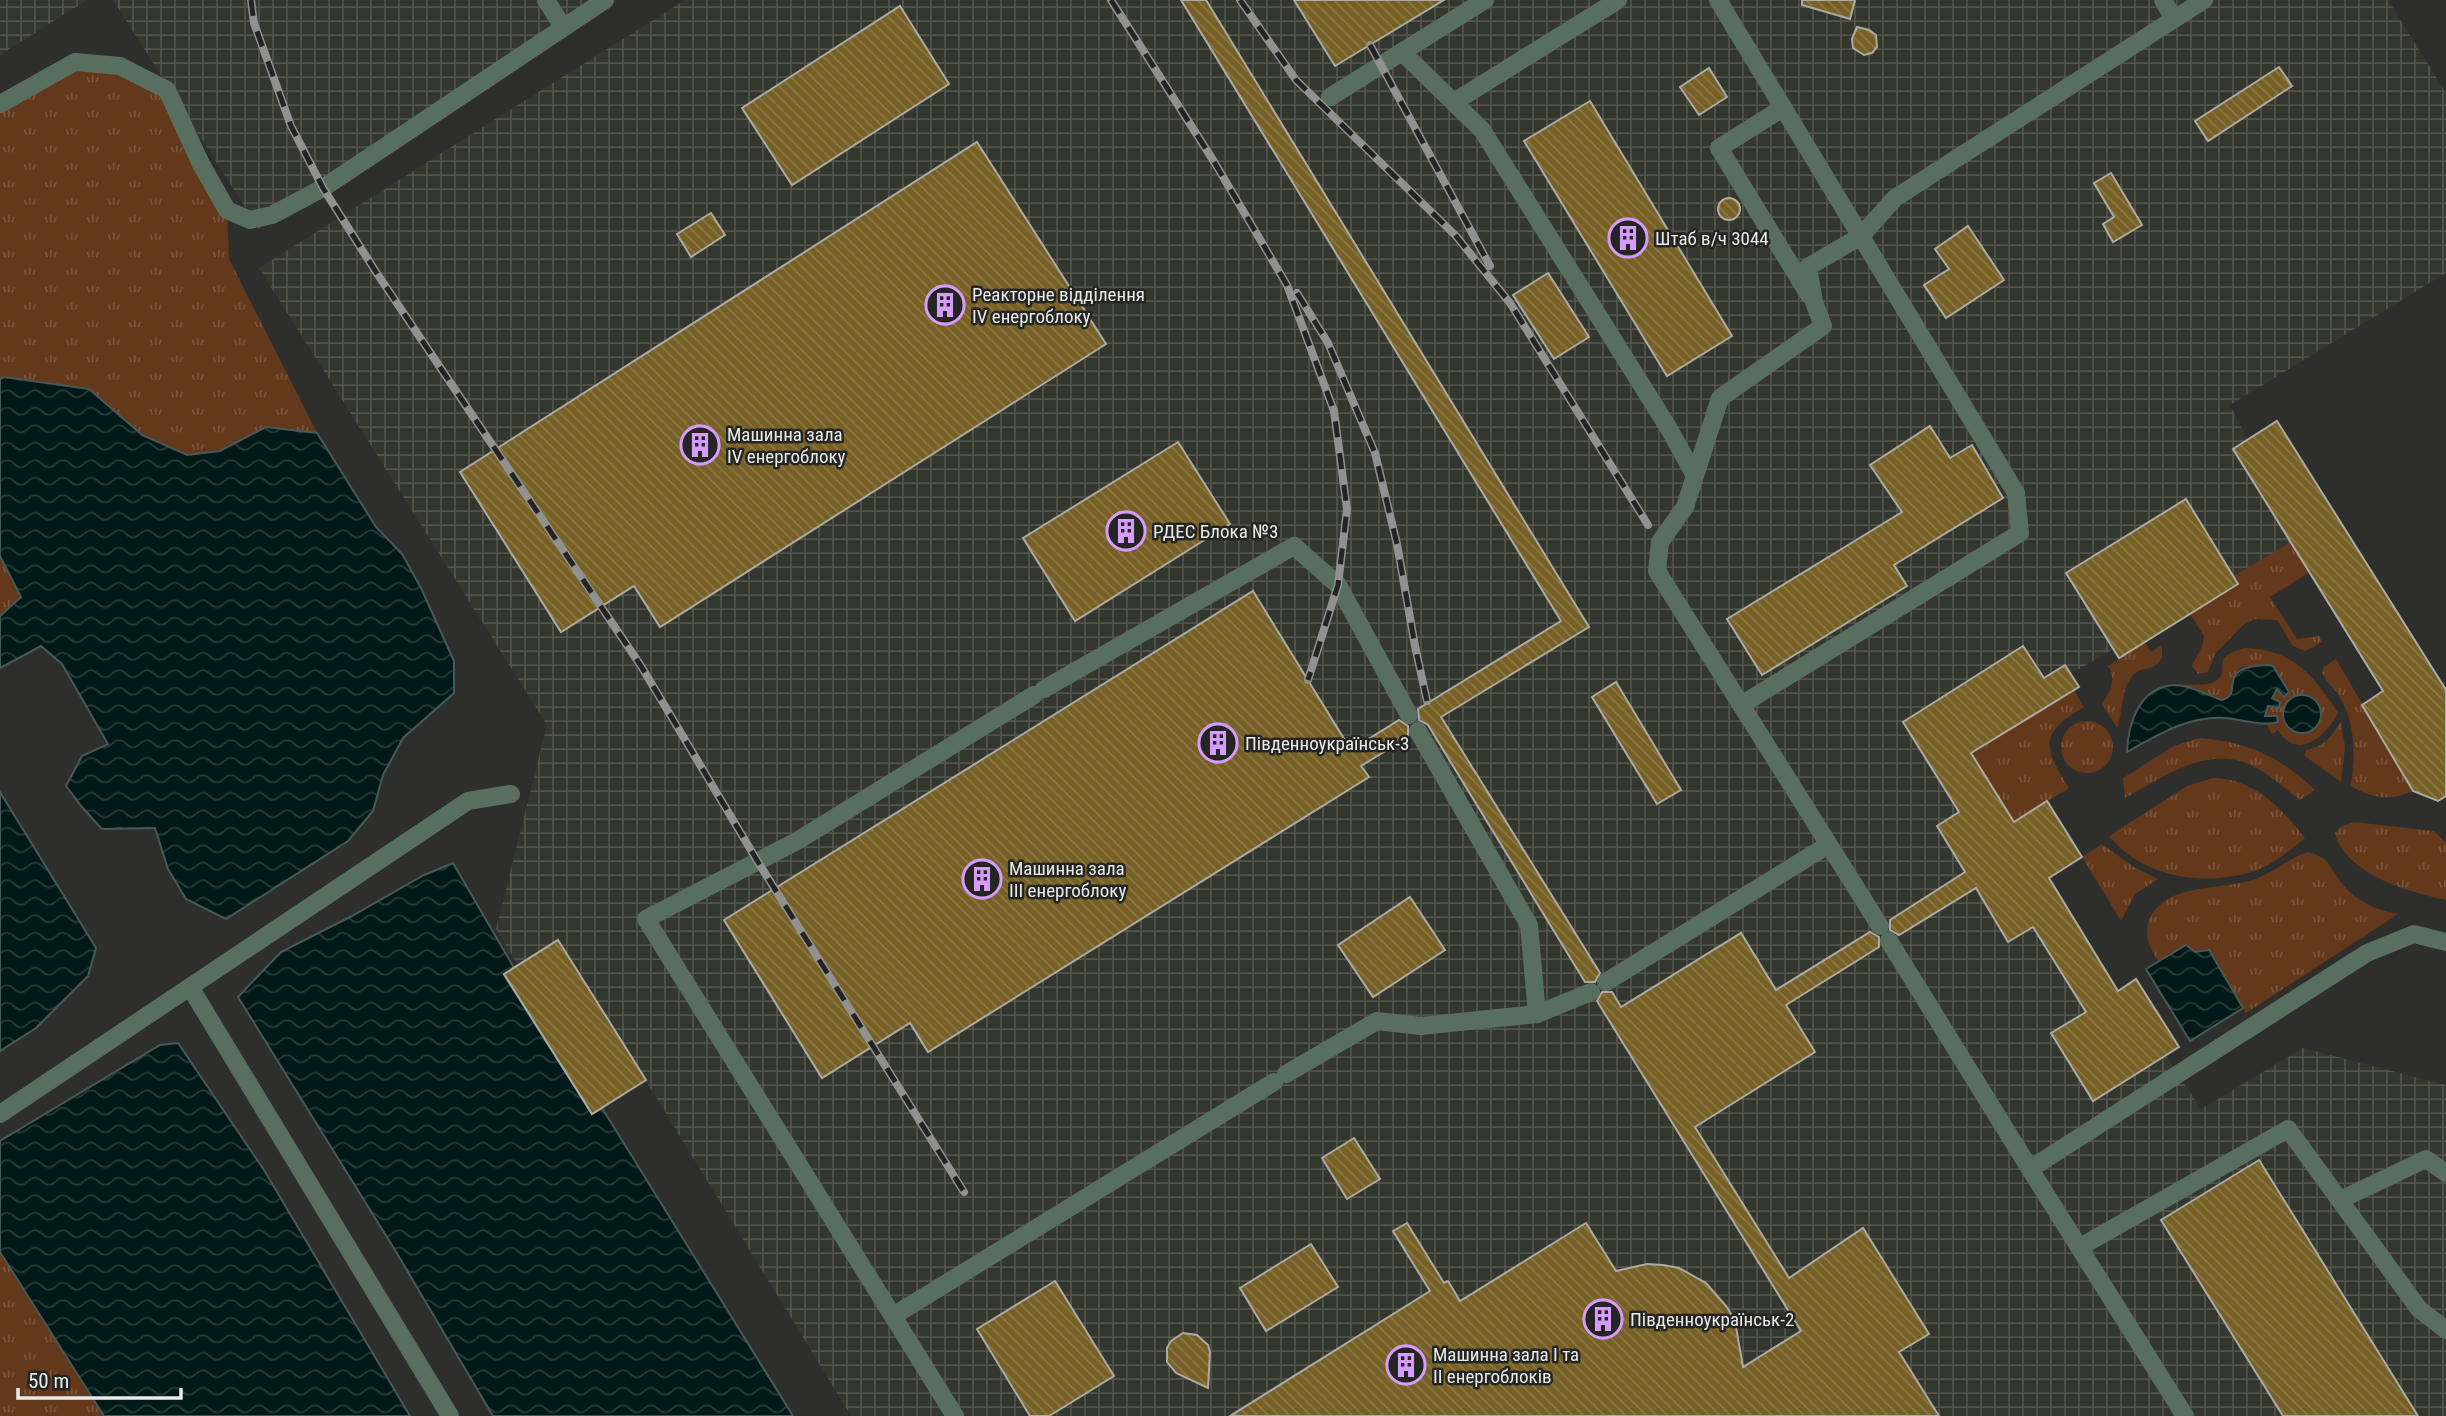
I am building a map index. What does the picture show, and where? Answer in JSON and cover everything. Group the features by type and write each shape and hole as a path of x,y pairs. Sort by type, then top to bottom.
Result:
{"street":[{"path":"546,0 563,27"},
{"path":"0,104 75,62 120,66 167,90 201,164 227,210 250,220 272,215 323,188 605,0"},
{"path":"1330,97 1485,0"},
{"path":"1454,102 1618,0"},
{"path":"1718,0 2015,493 2020,533 1741,705"},
{"path":"2163,0 2174,19"},
{"path":"2185,1416 1657,571 1660,542 1685,507 1720,398 1823,326 1814,302 1808,267 1861,236 1895,198 2204,0"},
{"path":"1402,52 1482,130 1668,427 1694,474"},
{"path":"1783,108 1719,148 1814,302"},
{"path":"955,1416 646,919 797,841 1039,692 1294,546 1338,585 1409,715"},
{"path":"1418,731 1529,926 1537,1014"},
{"path":"0,1114 468,801 511,794"},
{"path":"893,1317 1377,1021 1421,1026 1537,1014 1598,987 1828,845"},
{"path":"2031,1169 2367,953 2414,934 2446,942"},
{"path":"190,987 450,1416"},
{"path":"2080,1247 2288,1129 2419,1309 2446,1330"},
{"path":"2340,1200 2426,1159 2446,1173"}],"shaded area":[{"path":"0,0 87,0 0,55"},
{"path":"113,0 618,0 259,229"},
{"path":"685,0 2388,0 2446,93 2446,273 2230,405 2247,439 2277,421 2442,683 2446,681 2446,796 2438,801 2413,791 2362,705 2383,691 2310,572 2234,577 2238,584 2119,658 2113,649 2071,674 2079,687 1972,754 2013,822 2047,801 2082,857 2049,878 2118,990 2136,979 2179,1047 2166,1056 2201,1109 2303,1048 2446,1085 2446,1416 851,1416 646,1081 592,1114 504,974 518,965 496,929 547,725 259,268"}],"green space":[{"path":"75,62 120,66 167,90 227,210 229,259 317,433 266,427 220,451 187,455 142,435 89,389 4,377 0,379 0,104"},
{"path":"2291,542 2310,572 2270,597 2297,639 2319,636 2322,642 2305,651 2293,646 2277,620 2254,619 2243,625 2215,654 2208,672 2198,674 2192,666 2204,636 2190,614 2238,585 2234,576"},
{"path":"0,556 21,597 0,616"},
{"path":"2145,642 2151,652 2162,645 2162,658 2155,666 2138,671 2130,679 2124,692 2117,728 2102,704 2112,681 2108,666"},
{"path":"2245,648 2276,653 2289,659 2311,676 2338,713 2319,737 2302,745 2286,739 2278,730 2272,734 2267,725 2278,722 2265,716 2268,705 2279,707 2271,698 2277,689 2268,665 2242,667 2236,672 2231,693 2227,699 2221,701 2190,688 2172,685 2201,685 2216,681 2220,677 2227,655"},
{"path":"2336,659 2413,791 2382,797 2366,794 2351,786 2354,753 2352,731 2341,699 2322,672 2324,667"},
{"path":"2074,690 2084,707 2059,725 2050,742 2054,762 2069,788 2013,822 1971,753"},
{"path":"2087,721 2097,723 2105,729 2111,737 2111,757 2105,765 2097,771 2087,773 2077,771 2069,765 2063,757 2061,747 2063,737 2069,729 2077,723"},
{"path":"2341,722 2345,747 2341,782 2305,756 2306,750 2327,740"},
{"path":"2199,738 2233,743 2262,753 2289,768 2315,790 2300,800 2253,766 2236,760 2221,759 2206,760 2178,769 2125,798 2123,778 2174,746"},
{"path":"2213,778 2242,783 2254,789 2276,806 2305,838 2275,861 2255,871 2235,876 2195,878 2157,870 2123,850 2109,836 2187,786"},
{"path":"2354,822 2434,831 2446,843 2446,900 2381,879 2352,860 2341,848 2335,833 2342,826"},
{"path":"2102,844 2134,867 2158,879 2135,894 2121,921 2082,857"},
{"path":"2308,852 2326,861 2344,886 2356,897 2383,911 2398,914 2246,1013 2201,952 2190,950 2185,945 2158,961 2149,945 2147,928 2151,916 2160,905 2171,898 2198,889 2255,879"},
{"path":"0,1252 104,1416 0,1416"}],"water":[{"path":"4,377 89,389 142,435 187,455 220,451 266,427 317,433 376,527 402,554 421,588 454,661 454,693 403,738 383,775 373,811 348,841 226,919 186,899 168,869 155,828 102,829 66,786 82,756 108,744 62,664 41,646 0,668 0,616 21,597 0,556 0,379"},
{"path":"2273,666 2289,692 2284,697 2277,689 2272,698 2280,702 2279,708 2268,706 2265,716 2277,716 2278,722 2258,723 2224,718 2198,720 2173,728 2127,752 2133,719 2152,692 2162,687 2180,685 2222,700 2229,697 2235,675 2241,670"},
{"path":"2302,695 2316,700 2321,714 2316,728 2302,733 2288,728 2283,714 2288,700"},
{"path":"0,792 96,948 88,976 36,1028 0,1051"},
{"path":"453,863 514,968 504,975 592,1114 602,1108 793,1416 493,1416 395,1250 238,997 281,952 424,875"},
{"path":"2186,945 2195,952 2209,950 2243,1008 2190,1041 2146,969"},
{"path":"178,1043 264,1170 410,1416 104,1416 0,1252 0,1141 160,1045"}],"building":[{"path":"1181,0 1206,0 1589,627 1441,717 1600,973 1595,982 1585,982 1428,725 1419,720 1418,709 1561,621"},
{"path":"1294,0 1444,0 1335,66"},
{"path":"1802,0 1855,0 1850,19 1802,5"},
{"path":"900,6 949,84 792,185 742,108"},
{"path":"1857,27 1876,35 1877,47 1872,53 1864,55 1853,48 1852,39"},
{"path":"2279,67 2292,86 2208,141 2195,121"},
{"path":"1709,68 1727,97 1699,115 1680,87"},
{"name":"Штаб в/ч 3044","path":"1590,101 1732,336 1667,376 1524,141"},
{"name":"Машинна зала IV енергоблоку","path":"977,142 1106,344 660,627 634,586 561,632 460,472"},
{"path":"2111,173 2142,225 2113,242 2103,224 2114,217 2094,183"},
{"path":"1729,198 1737,201 1740,209 1737,217 1729,220 1721,217 1718,209 1721,201"},
{"path":"711,213 725,235 691,257 677,234"},
{"path":"1968,226 2004,280 1946,318 1924,285 1949,269 1935,249"},
{"path":"1548,273 1589,337 1554,359 1513,295"},
{"path":"2277,421 2446,690 2446,796 2438,801 2413,791 2362,705 2383,691 2233,449"},
{"path":"1930,426 1950,458 1972,445 2003,498 1894,565 1907,586 1762,675 1727,619 1902,512 1870,465"},
{"name":"РДЕС Блока №3","path":"1178,442 1230,524 1075,621 1023,538"},
{"path":"2186,499 2238,584 2119,658 2066,573"},
{"name":"Машинна зала III енергоблоку","path":"1253,591 1351,750 1399,720 1408,726 1408,737 1361,766 1369,777 928,1052 910,1023 822,1078 724,920"},
{"path":"2023,646 2044,678 2065,665 2079,687 1971,753 2014,822 2047,801 2082,857 2049,878 2118,991 2136,979 2179,1047 2093,1101 2051,1033 2086,1012 2033,927 2008,942 1976,888 1899,935 1890,930 1890,920 1965,872 1937,826 1959,812 1903,722"},
{"path":"1616,682 1681,790 1657,804 1592,697"},
{"path":"1410,897 1445,950 1373,997 1338,945"},
{"path":"1870,932 1879,937 1879,947 1786,1005 1815,1052 1695,1127 1789,1278 1863,1228 1929,1334 1899,1352 1939,1416 1230,1416 1430,1291 1393,1231 1407,1223 1444,1283 1448,1281 1460,1301 1586,1223 1616,1271 1647,1264 1663,1265 1679,1268 1706,1283 1727,1307 1735,1321 1743,1367 1801,1331 1597,1001 1602,992 1612,992 1621,1007 1741,933 1776,990"},
{"path":"558,940 646,1080 592,1114 504,974"},
{"path":"1354,1138 1380,1179 1347,1199 1322,1158"},
{"path":"2259,1160 2418,1416 2283,1416 2161,1220"},
{"path":"1311,1244 1338,1287 1266,1331 1240,1288"},
{"path":"1055,1281 1114,1376 1049,1416 1030,1416 977,1329"},
{"path":"1183,1333 1197,1335 1208,1345 1208,1388 1176,1373 1167,1362 1167,1348 1171,1341"}],"railway":[{"path":"251,0 254,23 291,126 323,188 376,272 641,666 758,862 964,1192"},
{"path":"1111,0 1213,160 1287,285 1334,411 1347,509 1338,585 1308,680"},
{"path":"1240,0 1296,80 1456,236 1510,303 1648,525"},
{"path":"1370,45 1490,266"},
{"path":"1297,293 1328,343 1375,453 1397,544 1427,701"}],"place":[{"name":"Штаб в/ч 3044","path":"1628,238"},
{"name":"Реакторне відділення IV енергоблоку","path":"945,305"},
{"name":"Машинна зала IV енергоблоку","path":"700,445"},
{"name":"РДЕС Блока №3","path":"1126,531"},
{"name":"Південноукраїнськ-3","path":"1218,743"},
{"name":"Машинна зала III енергоблоку","path":"982,879"},
{"name":"Південноукраїнськ-2","path":"1603,1319"},
{"name":"Машинна зала I та II енергоблоків","path":"1406,1365"}]}
